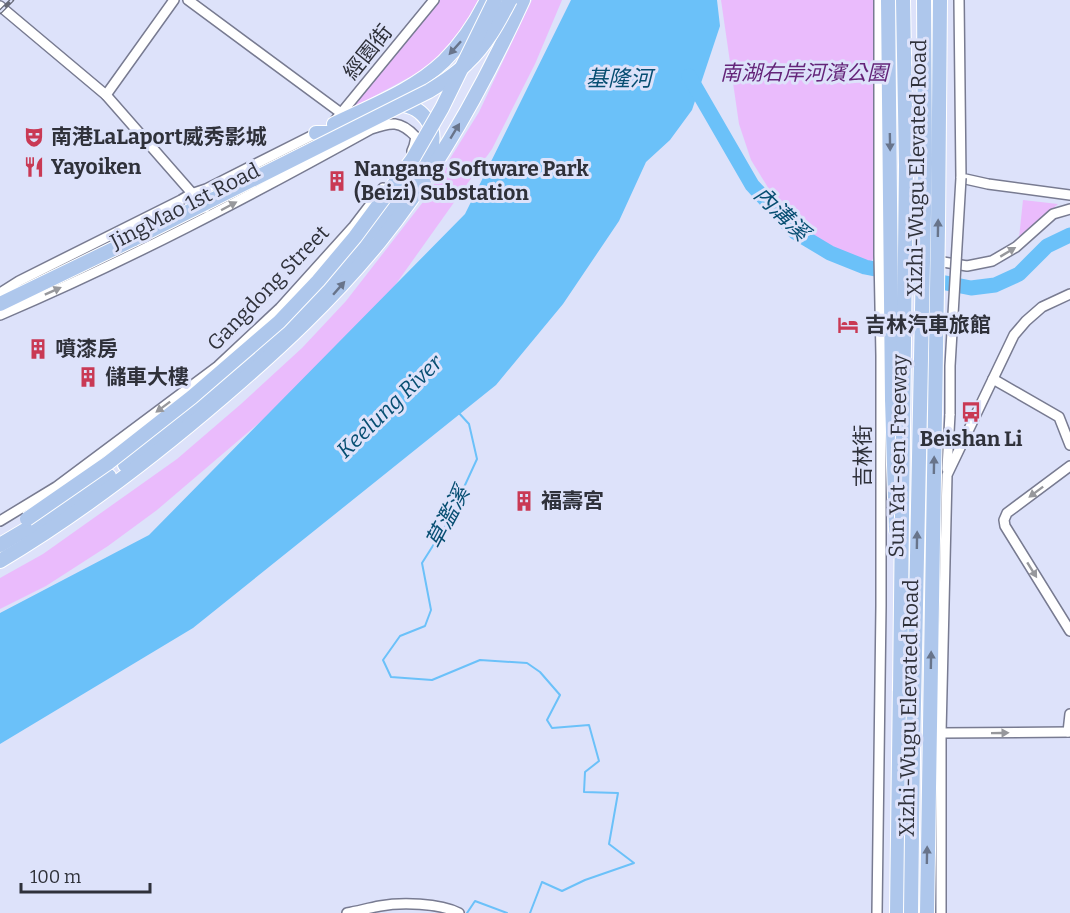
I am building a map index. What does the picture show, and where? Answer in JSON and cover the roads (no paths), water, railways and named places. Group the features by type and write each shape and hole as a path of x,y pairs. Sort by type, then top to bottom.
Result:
{"highway":[{"path":"330,126 407,88 443,62 477,20 487,0"},
{"path":"0,536 99,469 147,433 279,322 318,281 355,237 412,160 442,108 495,0"},
{"path":"0,304 429,91 466,64 484,44 498,24 510,0"},
{"path":"0,561 46,532 133,470 195,421 273,354 329,299 380,241 426,178 474,99 523,0"},
{"name":"Xizhi-Wugu Elevated Road","path":"888,0 892,399 900,691"},
{"name":"Sun Yat-sen Freeway","path":"897,913 906,165 903,0"},
{"name":"Sun Yat-sen Freeway","path":"912,913 925,163 924,0"},
{"name":"Xizhi-Wugu Elevated Road","path":"927,913 940,0"},
{"path":"0,551 46,523 57,512 127,463 226,382 292,322 366,238 427,160 431,151 432,132 425,115 402,104 387,105 333,133 316,133"},
{"path":"416,137 420,143 420,152 416,172"},
{"path":"0,545 57,512"}],"street":[{"path":"106,95 174,0"},
{"path":"188,0 341,113"},
{"name":"經園街","path":"330,126 434,0"},
{"name":"吉林街","path":"877,913 881,594 879,0"},
{"path":"940,913 941,733 950,366 961,178 959,0"},
{"path":"0,6 106,95 190,194 211,215"},
{"name":"JingMao 1st Road","path":"0,315 211,215 371,129 388,124 400,124 416,137"},
{"name":"JingMao 1st Road","path":"0,293 18,281 330,126"},
{"name":"Gangdong Street","path":"0,521 56,487 218,366 280,308 354,226 411,152 416,137"},
{"path":"961,178 1070,195"},
{"path":"879,254 967,266 992,261 1016,248 1053,214 1070,209"},
{"path":"947,475 1014,335 1041,307 1070,294"},
{"path":"993,379 1059,417 1070,445"},
{"path":"1070,466 1007,513 1004,520 1005,526 1070,631"},
{"path":"941,733 1069,732 1070,714"},
{"path":"347,913 382,905 417,904 451,909 459,913"}],"water":[{"name":"基隆河","path":"571,0 717,0 720,26 692,110 670,140 646,162 619,221 563,304 496,385 193,628 0,744 0,613 149,535 465,214"}],"waterway":[{"name":"內溝溪","path":"689,76 752,185 795,232 830,253 865,267 971,288 995,285 1019,274 1047,246 1070,235"},
{"name":"草濫溪","path":"458,412 469,424 477,459 448,522 422,563 431,610 425,626 400,636 383,660 391,677 432,680 480,660 527,663 540,672 560,695 547,720 552,728 589,725 599,761 585,772 584,792 618,793 609,844 634,863 585,880 562,891 542,882 530,913"},
{"name":"草濫溪","path":"467,913 475,901 507,913"}],"railway":[{"path":"0,12 12,0"}],"place":[{"name":"南港LaLaport威秀影城","path":"34,137"},
{"name":"Yayoiken","path":"34,167"},
{"name":"Nangang Software Park (Beizi) Substation","path":"337,181"},
{"name":"吉林汽車旅館","path":"848,325"},
{"name":"噴漆房","path":"38,349"},
{"name":"儲車大樓","path":"88,377"},
{"name":"Beishan Li","path":"971,412"},
{"name":"福壽宮","path":"524,501"}],"park label":[{"name":"南湖右岸河濱公園","path":"804,73"}],"water label":[{"name":"Keelung River","path":"389,406"}]}
